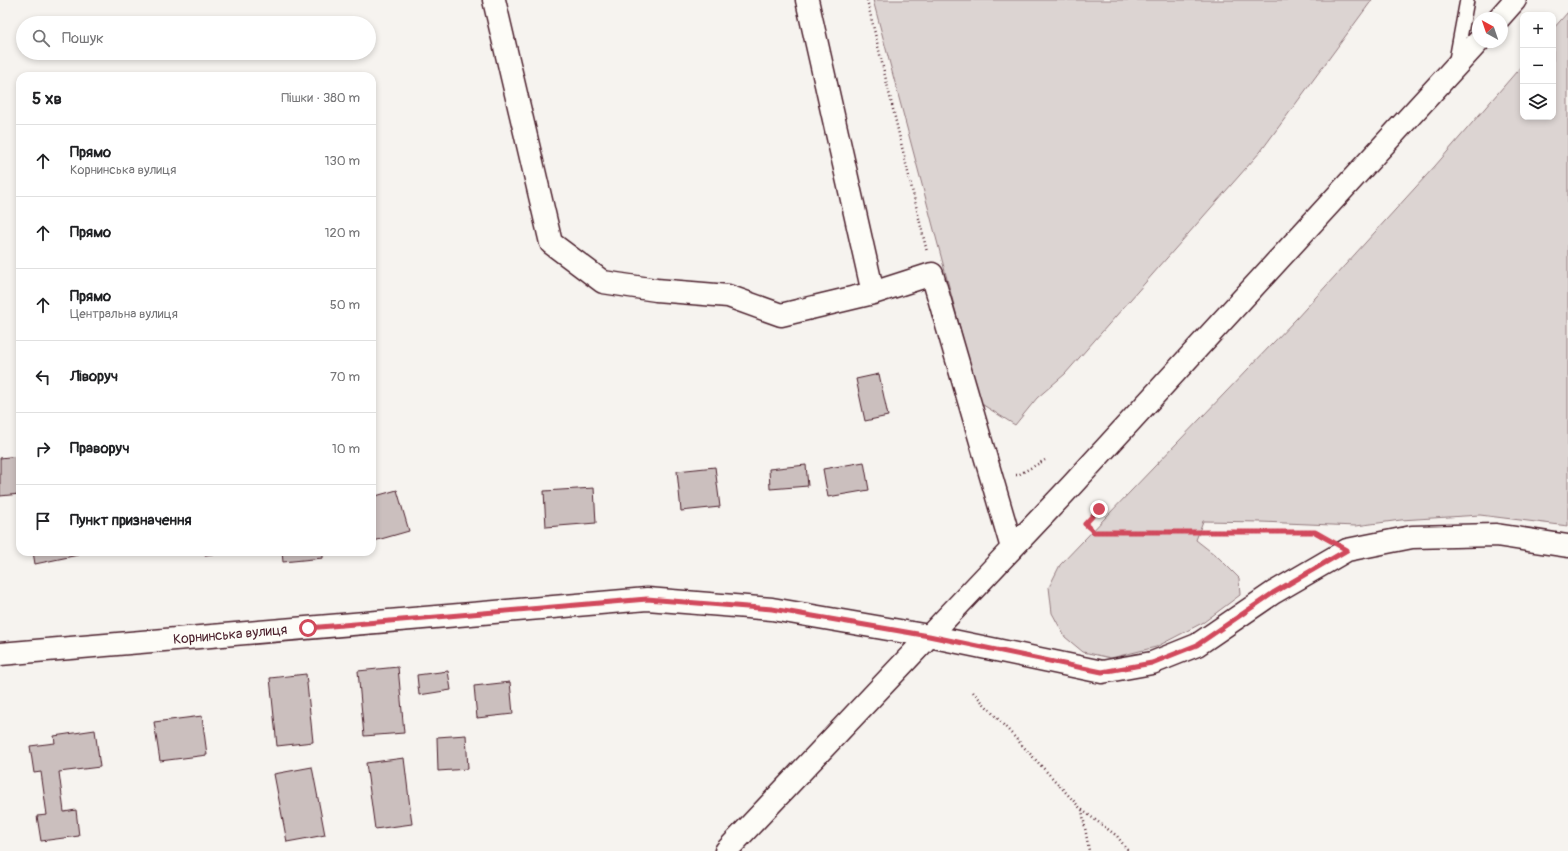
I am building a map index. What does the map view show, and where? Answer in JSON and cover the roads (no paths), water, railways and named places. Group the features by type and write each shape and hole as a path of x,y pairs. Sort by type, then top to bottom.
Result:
{"main road":[{"path":"494,0 550,243 603,282 656,290 728,296 781,315 873,293 932,274 1012,548"},
{"path":"807,0 873,293"},
{"path":"1504,12 1515,0"},
{"path":"726,851 1012,548 1473,48"},
{"name":"Корнинська вулиця","path":"0,654 647,599 772,609 929,636 1102,672 1152,663 1197,645 1273,593 1347,550 1412,537 1496,534 1568,546"}],"lane":[{"path":"1454,70 1468,0"}]}
